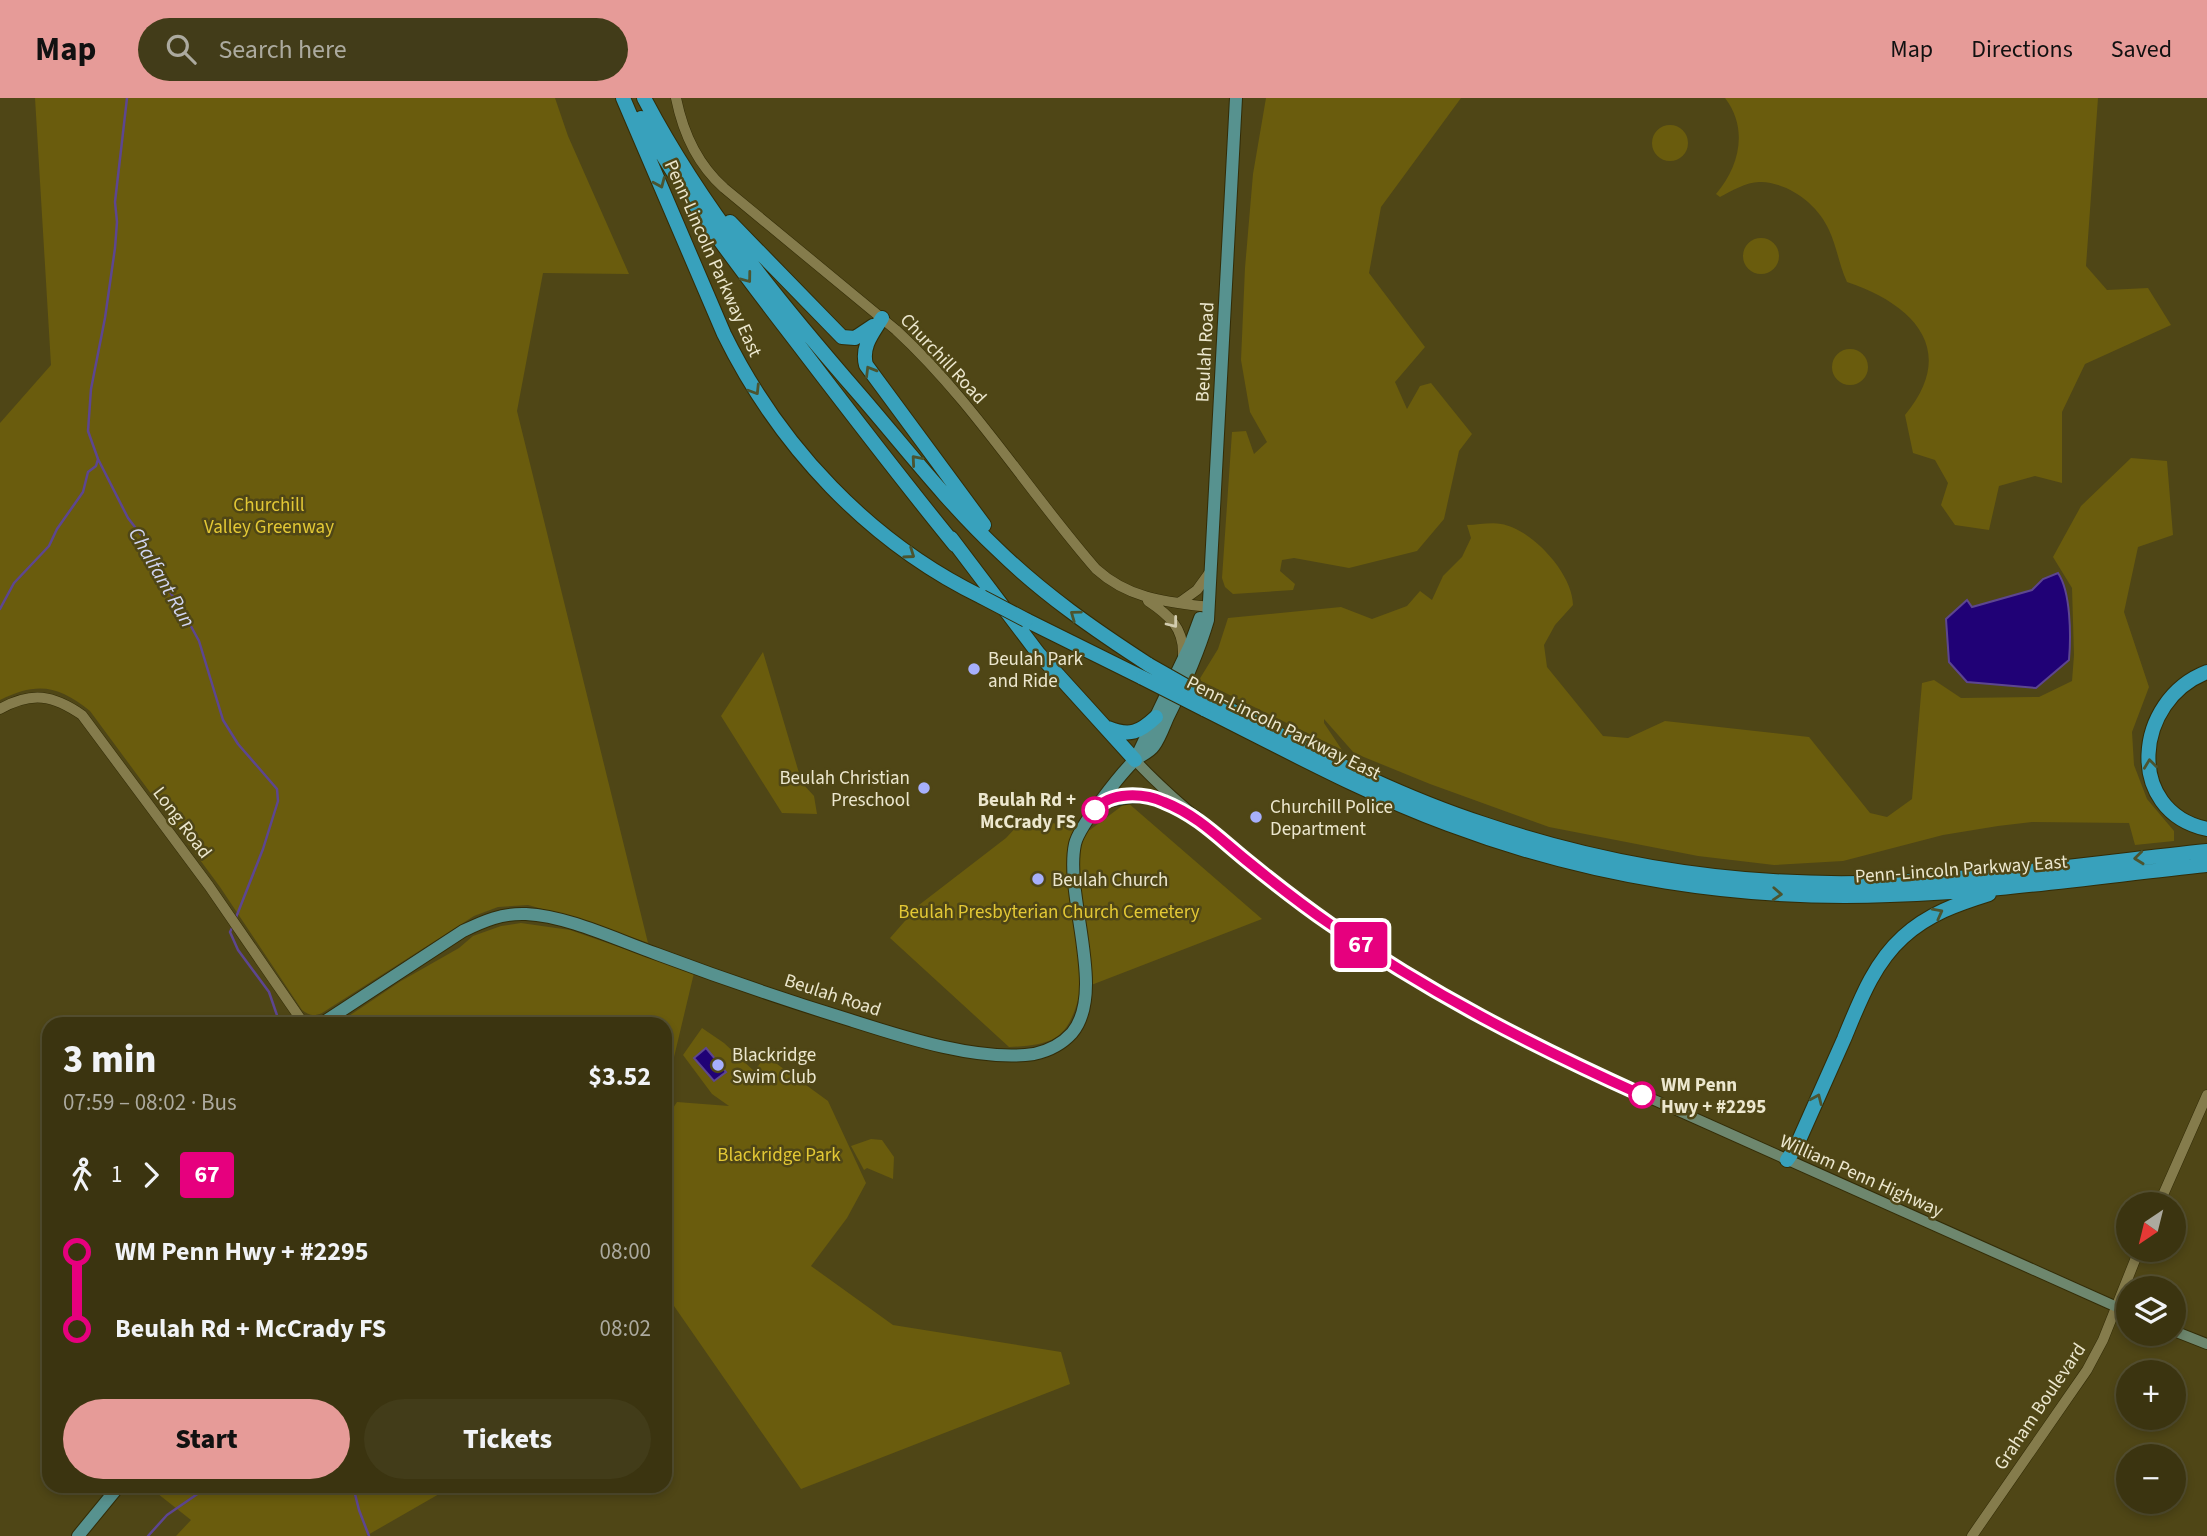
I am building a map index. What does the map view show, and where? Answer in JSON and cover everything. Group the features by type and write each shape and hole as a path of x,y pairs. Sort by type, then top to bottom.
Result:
{"highway":[{"name":"Penn-Lincoln Parkway East","path":"623,98 742,370 775,421 814,469 871,524 926,565 982,597 1027,620 1146,671 1350,782 1428,816 1530,851 1603,870 1729,890 1826,896 1922,894 2207,865"},
{"path":"629,98 669,167 724,247 905,484 956,545"},
{"name":"Penn-Lincoln Parkway East","path":"644,98 698,189 799,326 964,515 1012,564 1146,671"},
{"path":"698,189 842,337 855,338 882,318"},
{"path":"882,318 864,350 866,365 1012,564"},
{"path":"799,326 1024,635 1135,760"},
{"path":"2207,672 2180,686 2163,704 2151,734 2148,760 2153,782 2168,807 2190,823 2207,829"},
{"name":"Penn-Lincoln Parkway East","path":"1206,704 1452,813 1543,843 1667,870 1795,882 1889,882 2207,851"},
{"path":"1103,727 1133,734 1156,717"},
{"path":"1787,1160 1796,1147 1869,981 1888,953 1911,930 1939,912 2017,885"}],"main road":[{"name":"Beulah Road","path":"1135,760 1153,748 1177,699 1208,620 1236,98"},
{"name":"Beulah Road","path":"332,1017 487,919 524,914 538,915 599,933 800,1005 914,1039 951,1048 1003,1054 1032,1054 1055,1047 1073,1032 1083,1008 1085,968 1074,888 1073,856 1080,831 1135,760 1183,661 1200,617 1209,607"},
{"name":"William Penn Highway","path":"1135,760 1196,817 1311,911 1457,1005 1567,1061 2115,1307"},
{"path":"1101,803 1129,796 1147,796 1196,817"},
{"path":"2186,1336 2207,1345"},
{"path":"78,1536 113,1493"}],"street":[{"name":"Churchill Road","path":"676,98 687,138 717,182 882,318 940,373 1096,569 1122,589 1142,597 1209,607"},
{"path":"1177,603 1197,590 1212,568"},
{"path":"1142,597 1175,623 1182,638 1183,661"},
{"name":"Long Road","path":"0,709 36,696 65,703 82,715 230,915 299,1017"},
{"path":"2164,1192 2207,1095"},
{"name":"Graham Boulevard","path":"1972,1536 2087,1370 2103,1340 2134,1262"}],"green space":[{"name":"Churchill Valley Greenway","path":"35,98 555,98 568,136 629,274 543,273 517,411 648,943 586,921 528,905 498,907 474,916 322,1013 309,1014 302,1010 220,887 90,711 68,696 48,689 26,690 0,700 0,423 51,365"},
{"path":"1266,98 1461,98 1381,207 1369,273 1425,347 1395,382 1407,409 1420,386 1431,383 1472,434 1459,451 1444,519 1417,551 1349,568 1294,558 1282,560 1280,571 1295,584 1293,590 1233,594 1225,587 1222,578 1232,432 1246,431 1254,454 1267,442 1250,412 1241,360 1253,174"},
{"path":"1725,98 2098,98 2086,266 2107,290 2148,288 2171,325 2085,364 2062,412 2062,483 2035,476 1999,486 1989,530 1955,525 1941,505 1948,483 1935,460 1913,453 1905,415 1921,392 1928,370 1928,350 1921,332 1909,317 1891,303 1871,291 1847,282 1832,236 1818,212 1802,197 1782,186 1761,182 1734,189 1720,197 1716,194 1730,172 1738,148 1737,122"},
{"path":"1670,125 1682,131 1688,143 1682,155 1670,161 1658,155 1652,143 1658,131"},
{"path":"1761,238 1773,244 1779,256 1773,268 1761,274 1749,268 1743,256 1749,244"},
{"path":"1850,349 1862,355 1868,367 1862,379 1850,385 1838,379 1832,367 1838,355"},
{"path":"2131,458 2167,461 2173,535 2138,547 2124,612 2149,687 2132,732 2134,765 2147,799 2174,831 2174,841 2135,845 2129,823 2032,822 1943,835 1843,861 1774,865 1698,856 1549,827 1354,753 1324,719 1342,750 1199,680 1218,649 1228,618 1341,607 1372,619 1407,606 1420,591 1432,600 1443,576 1462,557 1471,538 1467,525 1501,524 1525,534 1537,544 1549,555 1566,580 1573,605 1555,625 1544,645 1547,667 1603,736 1628,738 1665,721 1809,737 1870,813 1887,817 1912,799 1922,683 1934,680 1961,698 2039,697 2072,681 2072,588 2053,557 2081,506"},
{"path":"763,652 802,783 814,796 817,814 782,813 721,716"},
{"name":"Beulah Presbyterian Church Cemetery","path":"1127,802 1262,919 1081,989 1072,1018 1059,1035 1039,1044 1009,1047 890,938 919,905 1006,838 1025,818 1090,830"},
{"path":"521,923 570,930 694,973 672,1066 672,1017 347,1017 401,981 459,948 473,936 501,926"},
{"name":"Blackridge Park","path":"702,1028 724,1043 754,1071 766,1056 828,1101 866,1183 847,1218 811,1266 893,1325 1061,1352 1070,1384 801,1489 672,1303 672,1110 677,1102 729,1106 712,1094 683,1055"},
{"path":"871,1139 882,1140 894,1157 893,1179 867,1168 864,1170 851,1146"},
{"path":"157,1493 441,1493 366,1536 176,1536 191,1520"}],"shaded area":[{"path":"2058,573 2068,603 2069,660 2036,688 1967,682 1949,662 1946,619 1967,600 1972,607 2032,590 2043,579"},
{"path":"706,1048 726,1072 714,1081 694,1058"}],"waterway":[{"name":"Chalfant Run","path":"127,98 115,202 115,248 91,389 88,431 98,459 128,518 145,540 155,570 199,641 223,720 238,744 277,789 278,801 263,849 235,920"},
{"path":"0,609 14,583 49,546 57,529 83,492 88,472 96,466 98,459"},
{"name":"Chalfant Run","path":"233,926 230,932 238,950 269,992 278,1017"},
{"path":"148,1536 167,1515 199,1493"},
{"name":"Chalfant Run","path":"355,1493 369,1536"}],"bus line":[{"name":"67","path":"1095,810 1101,803 1141,795 1167,803 1196,817 1311,911 1419,982 1513,1035 1642,1095"}],"place":[{"name":"Beulah Park and Ride","path":"974,669"},
{"name":"Beulah Christian Preschool","path":"924,788"},
{"name":"Beulah Rd + McCrady FS","path":"1095,810"},
{"name":"Churchill Police Department","path":"1256,817"},
{"name":"Beulah Church","path":"1038,879"},
{"name":"Blackridge Swim Club","path":"718,1065"},
{"name":"WM Penn Hwy + #2295","path":"1642,1095"}]}
